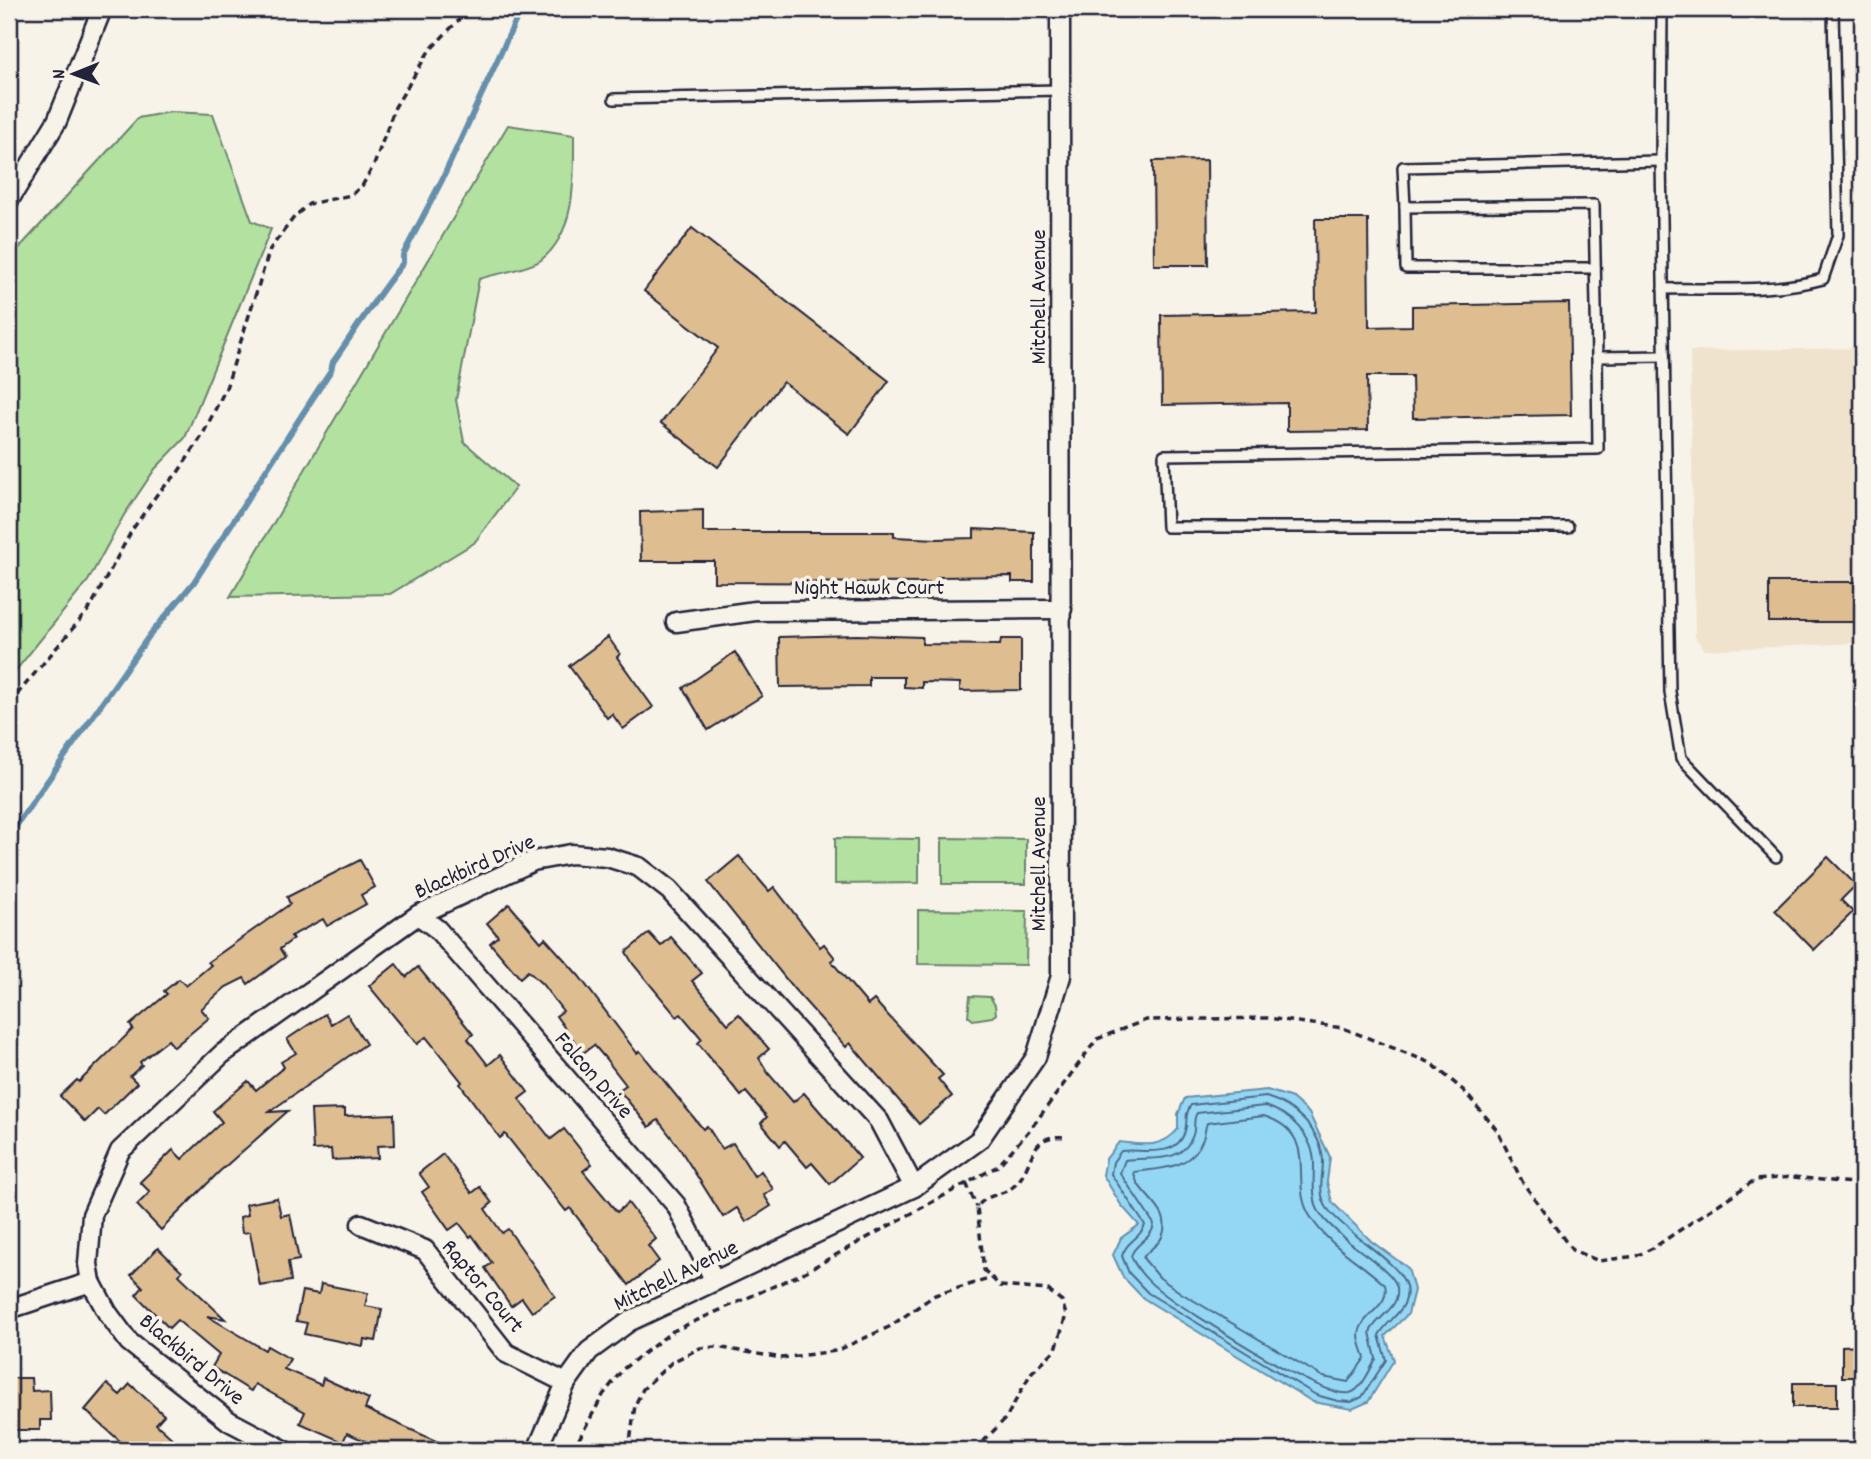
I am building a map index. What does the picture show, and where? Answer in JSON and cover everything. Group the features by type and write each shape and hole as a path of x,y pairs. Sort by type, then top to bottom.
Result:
{"street":[{"path":"9,200 57,121 102,9"},
{"name":"Mitchell Avenue","path":"537,1450 566,1383 589,1350 630,1321 914,1186 979,1140 1037,1057 1061,975 1060,9"},
{"name":"Night Hawk Court","path":"676,622 755,611 1062,609"},
{"name":"Blackbird Drive","path":"284,1450 229,1421 129,1342 107,1312 91,1282 88,1265 92,1215 120,1151 222,1054 418,915 533,861 571,854 607,857 639,867 669,890 879,1121 914,1186"},
{"name":"Falcon Drive","path":"418,915 437,929 676,1205 715,1281"},
{"name":"Raptor Court","path":"361,1224 425,1250 506,1353 566,1383"},
{"path":"9,1309 91,1282"}],"lane":[{"path":"1662,9 1661,162 1670,692 1681,758 1776,858"},
{"path":"1663,289 1754,288 1804,284 1823,279 1838,235 1833,9"},
{"path":"614,99 1061,90"},
{"path":"1595,268 1406,268 1403,167 1661,162"},
{"path":"1405,207 1594,205 1598,449 1164,455 1167,527 1568,527"},
{"path":"1597,357 1664,356"}],"path":[{"path":"9,704 90,608 132,530 158,493 177,474 202,436 226,388 270,249 295,216 309,204 351,195 362,186 374,165 395,107 429,51 469,9"},
{"path":"573,1450 603,1395 624,1369 673,1331 802,1274 998,1166 1032,1127 1097,1039 1146,1020 1268,1018 1343,1028 1431,1062 1482,1110 1497,1130 1523,1184 1572,1250 1587,1258 1616,1260 1653,1248 1755,1180 1793,1177 1862,1184"},
{"path":"977,1207 984,1199 1014,1186 1039,1143 1050,1136 1065,1137"},
{"path":"966,1184 977,1207 984,1270 1000,1286 1048,1290 1062,1301 1066,1315 1056,1349 1031,1373 1006,1418 975,1450"},
{"path":"629,1450 635,1405 643,1389 672,1362 700,1348 716,1347 782,1358 836,1350 889,1327 935,1295 992,1278"}],"shaded area":[{"path":"1862,348 1862,643 1705,650 1695,637 1690,351"}],"green space":[{"path":"170,112 213,114 252,221 271,229 185,438 155,469 124,515 88,581 9,679 9,259 138,118"},
{"path":"508,125 574,135 571,202 561,234 553,248 536,263 479,279 456,400 464,442 516,487 474,543 390,594 230,597"},
{"path":"835,838 919,839 919,883 835,884"},
{"path":"942,838 1026,839 1026,884 942,884"},
{"path":"918,910 1027,911 1026,965 918,964"},
{"path":"970,996 990,997 996,1014 973,1020 968,1016"}],"water":[{"path":"1267,1090 1292,1098 1309,1113 1330,1157 1327,1182 1332,1202 1371,1241 1408,1268 1414,1290 1408,1314 1385,1336 1394,1360 1368,1402 1352,1409 1313,1402 1143,1298 1123,1277 1113,1255 1121,1238 1139,1225 1121,1205 1103,1175 1106,1159 1119,1142 1151,1144 1165,1140 1178,1129 1178,1114 1185,1098"}],"building":[{"path":"1207,160 1208,265 1154,265 1153,161"},
{"path":"1315,219 1368,219 1369,327 1412,326 1412,306 1569,303 1571,415 1413,418 1412,376 1367,376 1368,430 1287,431 1287,403 1162,405 1161,315 1316,312"},
{"path":"692,228 889,381 849,434 783,382 718,467 661,423 718,348 644,291"},
{"path":"703,510 703,532 894,532 894,537 937,539 974,538 974,529 1034,532 1034,582 1012,582 1012,576 938,577 938,583 714,582 714,561 641,561 640,512"},
{"path":"1769,582 1862,582 1862,622 1769,622"},
{"path":"608,637 620,654 617,657 653,707 623,729 612,714 607,718 569,666"},
{"path":"779,637 922,637 922,644 1000,645 1001,639 1021,639 1021,690 960,691 960,683 922,682 922,688 904,687 904,677 869,677 869,686 780,687"},
{"path":"735,652 762,696 708,730 683,688"},
{"path":"739,856 769,891 774,887 820,947 824,944 835,958 831,961 868,1005 874,1000 943,1075 938,1079 952,1096 919,1124 850,1043 846,1047 794,989 708,882"},
{"path":"1828,857 1856,885 1841,900 1853,912 1814,950 1775,910"},
{"path":"360,860 375,887 361,895 366,904 327,926 323,919 291,936 293,939 280,949 285,957 248,984 244,978 226,987 201,1009 209,1018 174,1047 168,1040 140,1062 142,1065 130,1076 137,1083 104,1115 98,1109 85,1122 60,1096 77,1080 79,1082 133,1029 130,1025 167,994 164,991 179,979 186,986 211,965 208,962 290,904 287,897"},
{"path":"509,904 541,942 545,938 579,976 637,1053 640,1051 703,1129 707,1126 722,1149 733,1143 754,1176 761,1171 773,1189 764,1195 771,1206 746,1222 737,1208 723,1217 678,1146 658,1120 649,1127 619,1090 626,1085 594,1045 583,1053 556,1016 563,1011 542,984 528,971 520,978 490,943 498,936 487,923"},
{"path":"649,933 661,946 671,937 702,973 692,981 728,1024 739,1014 769,1049 759,1058 768,1073 793,1102 804,1093 860,1158 830,1184 812,1163 807,1167 785,1141 780,1146 761,1123 767,1117 746,1092 741,1096 698,1043 702,1039 681,1014 677,1017 633,964 626,952"},
{"path":"396,964 406,977 418,967 473,1034 468,1039 488,1065 500,1055 528,1092 519,1099 551,1139 564,1129 592,1164 583,1171 617,1212 628,1203 656,1239 648,1246 659,1261 629,1285 570,1208 566,1211 505,1134 500,1138 460,1084 462,1082 426,1037 417,1044 369,986"},
{"path":"325,1014 331,1024 347,1014 366,1044 269,1112 288,1111 219,1172 161,1230 137,1205 150,1192 140,1182 173,1150 182,1159 222,1122 213,1111 248,1081 256,1090 284,1067 281,1062 296,1053 287,1039"},
{"path":"345,1109 345,1116 394,1114 395,1145 377,1146 378,1158 332,1160 331,1149 313,1150 311,1110"},
{"path":"443,1154 472,1193 480,1187 492,1203 485,1209 502,1233 508,1229 555,1296 532,1312 522,1298 511,1306 485,1268 492,1263 472,1235 470,1237 459,1223 449,1230 422,1192 429,1187 419,1173"},
{"path":"277,1198 281,1216 290,1214 299,1260 288,1262 291,1281 260,1286 250,1232 242,1233 240,1217 248,1215 246,1204"},
{"path":"158,1248 182,1271 179,1275 225,1319 207,1316 265,1350 267,1346 290,1359 284,1369 321,1385 323,1378 369,1399 365,1409 456,1450 385,1450 347,1433 343,1442 300,1423 305,1412 255,1384 251,1391 212,1367 219,1355 177,1320 169,1328 136,1295 143,1287 131,1275"},
{"path":"321,1284 368,1293 365,1306 382,1309 376,1341 364,1339 363,1346 304,1334 307,1323 296,1321 302,1291 319,1294"},
{"path":"1862,1345 1862,1377 1842,1377 1842,1346"},
{"path":"9,1378 31,1378 32,1391 50,1390 51,1420 40,1420 40,1430 12,1430 12,1427 9,1427"},
{"path":"1793,1383 1837,1383 1837,1407 1793,1407"},
{"path":"107,1384 120,1395 130,1384 164,1415 156,1424 185,1450 130,1450 85,1410"}],"waterway":[{"path":"9,836 149,636 194,582 331,370 333,362 403,263 403,255 442,180 521,9"}]}
